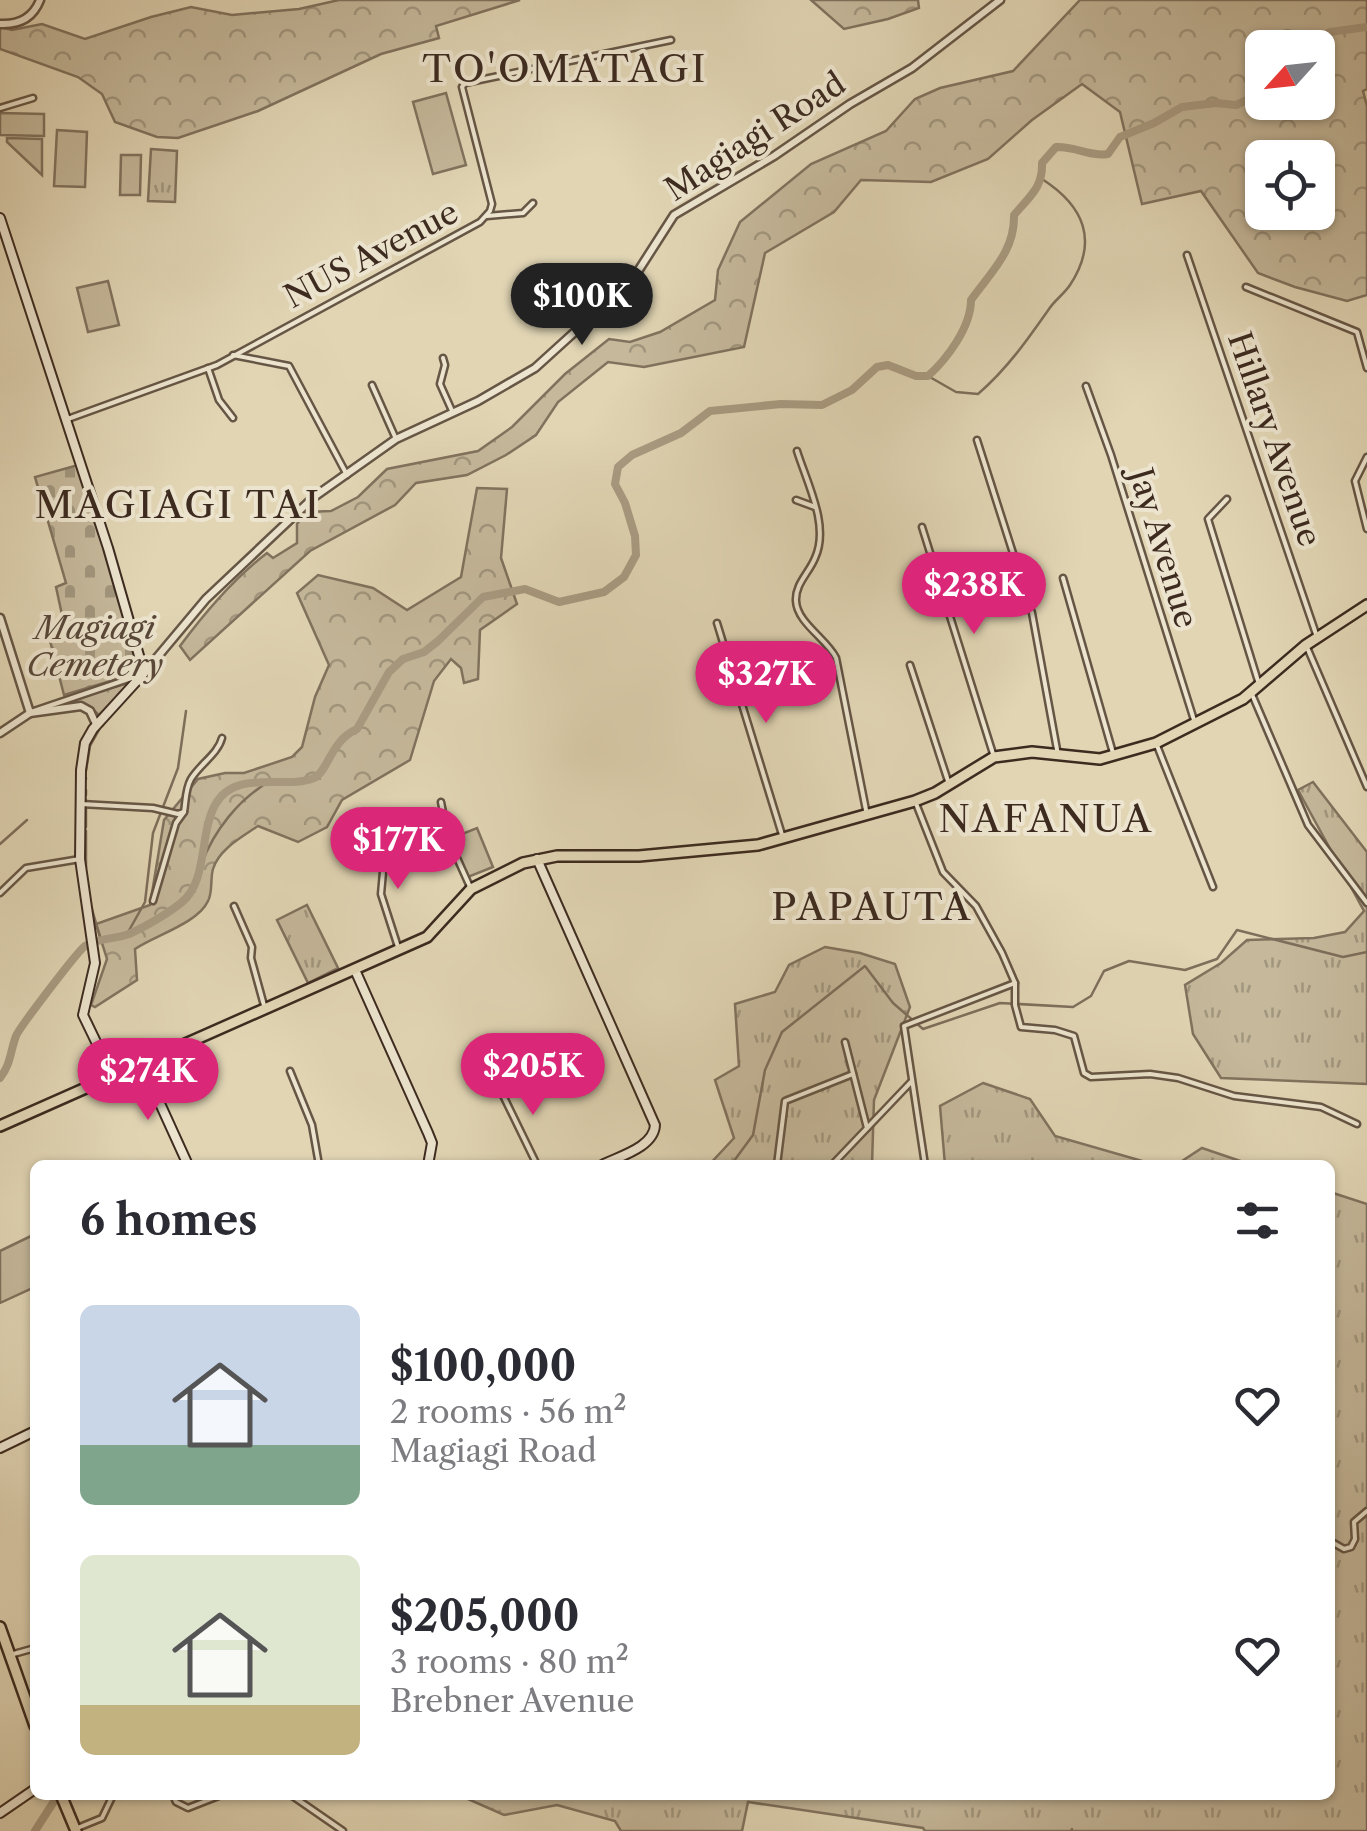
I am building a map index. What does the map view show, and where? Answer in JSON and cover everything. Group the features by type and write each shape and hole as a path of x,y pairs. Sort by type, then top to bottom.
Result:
{"main road":[{"path":"0,218 144,673 96,724 82,754 80,859 94,955 94,972 82,1015 113,1077"},
{"path":"0,1126 399,950 434,932 470,889 511,868 537,859 697,852 758,845 915,801 994,757 1032,752 1115,758 1195,724 1255,689 1306,645 1367,605"},
{"path":"537,859 653,1119 654,1134 647,1142 612,1160"},
{"path":"356,970 432,1143 429,1160"},
{"path":"142,1064 186,1160"},
{"path":"0,1448 30,1433"},
{"path":"0,1627 30,1712"},
{"path":"0,1813 30,1792"},
{"path":"63,1800 76,1830"}],"street":[{"path":"0,24 23,21 40,0"},
{"name":"Magiagi Road","path":"144,673 217,588 302,508 396,439 493,394 535,368 633,280 674,216 912,68 1000,0"},
{"name":"NUS Avenue","path":"65,420 208,368 487,216 492,204 462,87 466,83 671,40"},
{"path":"0,108 33,98"},
{"path":"487,216 523,213 534,203"},
{"name":"Hillary Avenue","path":"1187,255 1318,638"},
{"path":"1246,287 1358,332 1367,368"},
{"path":"233,355 290,366 347,476"},
{"path":"443,358 446,365 440,384 453,413"},
{"path":"208,368 219,400 233,418"},
{"path":"372,386 396,439"},
{"name":"Jay Avenue","path":"1086,386 1195,724"},
{"path":"977,440 1032,613 1058,754"},
{"path":"797,451 820,538 816,558 798,588 796,601 803,618 830,646 836,658 866,815"},
{"path":"1367,457 1355,481 1367,529"},
{"path":"1228,499 1208,519 1255,689 1308,825 1367,903"},
{"path":"796,500 814,507"},
{"path":"922,527 994,757"},
{"path":"1064,578 1115,758"},
{"path":"0,618 30,713"},
{"path":"717,624 784,838"},
{"path":"1306,645 1367,787"},
{"path":"910,665 949,784"},
{"path":"0,733 33,709 144,673"},
{"path":"30,713 81,706 90,712 96,724"},
{"path":"153,902 176,823 184,812 186,788 220,746 222,738"},
{"path":"1156,743 1214,887"},
{"path":"915,801 943,872 976,906 1015,983 1015,1005 1021,1026 1074,1036 1084,1073 1178,1078 1234,1096 1321,1107 1358,1124"},
{"path":"440,802 448,838 470,889"},
{"path":"80,804 184,812"},
{"path":"385,832 376,849 382,872 381,894 399,950"},
{"path":"0,894 26,868 80,859"},
{"path":"234,906 252,946 251,958 265,1009"},
{"path":"925,1160 904,1026 1015,983"},
{"path":"846,1042 867,1128"},
{"path":"290,1071 312,1125 319,1160"},
{"path":"778,1160 785,1101 854,1074"},
{"path":"837,1160 911,1082"},
{"path":"498,1085 535,1160"},
{"path":"1335,1544 1344,1549 1352,1547 1354,1522 1367,1512"},
{"path":"10,1655 30,1649"},
{"path":"76,1830 102,1818 111,1800"},
{"path":"175,1800 188,1808 208,1800"},
{"path":"298,1800 343,1831"}],"green space":[{"path":"339,0 520,0 436,26 439,38 381,54 258,111 178,138 157,137 115,122 102,94 78,77 0,49 0,27 12,30 42,24 85,39 191,7 232,15 299,9"},
{"path":"811,0 918,0 919,8 844,29"},
{"path":"1080,0 1367,0 1367,89 1363,91 1367,106 1367,295 1347,301 1258,273 1201,191 1142,204 1120,112 1082,84 1032,120 988,159 931,182 861,180 834,212 765,253 744,347 644,367 608,362 558,402 536,435 506,455 467,475 416,483 395,505 310,551 190,660 180,646 200,620 267,553 273,558 297,543 297,524 306,512 331,511 358,497 387,469 478,451 512,427 565,374 609,339 630,342 660,332 715,300 718,270 740,222 811,164 886,131 915,99 940,88 1013,71"},
{"path":"446,93 466,165 433,174 413,102"},
{"path":"0,113 44,114 44,136 0,135"},
{"path":"57,130 87,132 85,187 54,186"},
{"path":"7,138 42,139 42,175 7,142"},
{"path":"151,149 177,151 175,202 148,201"},
{"path":"121,155 141,155 140,195 120,195"},
{"path":"108,281 119,325 88,332 77,288"},
{"name":"Magiagi Cemetery","path":"78,465 139,661 134,674 64,695 47,629 64,624 56,587 66,583 35,477"},
{"path":"477,488 507,489 501,558 517,604 480,630 478,679 464,683 461,668 451,659 434,681 410,760 342,800 327,827 298,842 258,826 232,844 216,862 210,897 203,909 135,949 137,980 95,1007 91,1005 107,959 96,924 150,905 164,820 198,779 244,773 292,757 302,747 315,697 329,665 297,593 318,575 373,588 407,610 461,577"},
{"path":"131,682 99,715 76,703 36,711"},
{"path":"1313,782 1367,852 1367,1084 1221,1078 1193,1034 1185,985 1221,963 1247,940 1314,938 1345,932 1364,911 1298,790"},
{"path":"477,828 493,867 468,877 452,838"},
{"path":"307,905 338,968 308,983 277,920"},
{"path":"825,947 895,964 910,1007 874,1100 872,1160 714,1160 734,1138 715,1080 739,1066 735,1004 775,992 789,965"},
{"path":"983,1083 1030,1099 1055,1136 1139,1160 945,1160 940,1106"},
{"path":"1202,1148 1237,1160 1184,1160"},
{"path":"1335,1194 1367,1204 1367,1831 925,1831 748,1802 742,1831 621,1831 615,1821 557,1805 504,1815 470,1800 1335,1800"},
{"path":"30,1236 30,1289 0,1303 0,1251"}],"waterway":[{"path":"1335,31 1367,27"},
{"path":"0,1078 19,1030 85,946 135,931 169,912 190,894 210,817 224,794 247,783 302,781 319,775 341,741 357,729 389,672 403,659 424,652 438,641 483,597 525,589 559,602 604,592 624,577 636,555 635,536 615,484 618,467 632,455 681,433 710,411 781,404 822,405 852,390 877,367 888,365 916,376 928,376 950,352 962,331 971,300 1011,240 1014,215 1034,192 1042,163 1056,147 1108,154 1120,137 1182,107 1236,105 1245,101"},
{"path":"928,376 956,392 978,394 1008,364 1070,285 1084,254 1083,226 1068,201 1042,179"},
{"path":"127,934 145,902 153,833 178,768 186,711"},
{"path":"86,771 90,746 99,730"},
{"path":"201,865 229,817 270,781"},
{"path":"86,790 86,795"},
{"path":"86,808 86,827"},
{"path":"0,844 27,820"},
{"path":"86,831 86,868"},
{"path":"86,872 88,890"},
{"path":"91,906 101,940"},
{"path":"735,1160 753,1135 765,1070 782,1032 865,966 893,1003 923,1029 1000,1003 1073,1007 1091,996 1104,971 1129,961 1185,970 1217,959 1237,930 1343,957 1367,952"},
{"path":"35,1831 55,1800"}],"district":[{"name":"TO'OMATAGI","path":"565,68"},
{"name":"MAGIAGI TAI","path":"178,504"},
{"name":"NAFANUA","path":"1046,818"},
{"name":"PAPAUTA","path":"872,906"}]}
